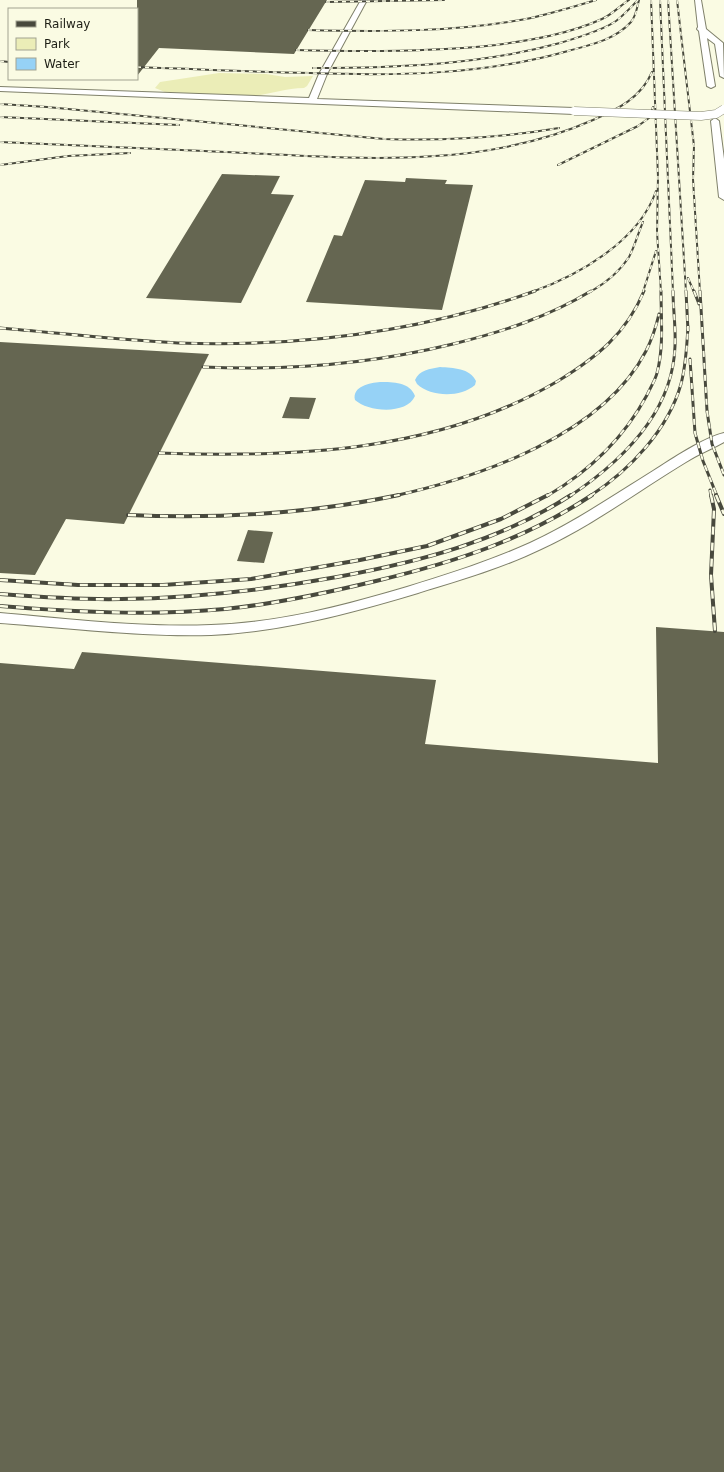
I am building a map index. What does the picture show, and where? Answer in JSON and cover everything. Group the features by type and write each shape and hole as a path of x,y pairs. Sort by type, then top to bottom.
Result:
{"lane":[{"path":"312,101 323,74 364,0"},
{"path":"698,0 711,86"},
{"path":"702,29 719,43 724,76"},
{"path":"0,89 698,116 715,114 724,109"},
{"path":"715,121 724,197"},
{"path":"0,618 144,630 211,630 280,623 358,606 481,569 536,546 582,522 683,458 724,437"}],"green space":[{"path":"219,73 266,74 285,77 313,76 304,88 253,96 165,92 155,88 160,82"}],"water":[{"path":"440,367 456,368 470,373 476,381 475,385 462,392 446,394 430,391 417,384 415,380 419,374 425,370"},
{"path":"380,382 405,385 413,391 415,396 411,402 404,406 387,410 369,407 355,400 356,391 359,388 367,384"}],"building":[{"path":"137,0 327,0 294,54 159,48 138,75"},
{"path":"222,174 280,176 271,194 294,195 241,303 146,298"},
{"path":"406,178 447,180 445,184 473,185 442,310 306,302 334,235 342,236 365,180 405,182"},
{"path":"0,342 209,354 124,524 66,519 35,575 0,573"},
{"path":"290,397 316,398 309,419 282,418"},
{"path":"248,530 273,532 264,563 237,561"},
{"path":"656,627 724,632 724,1472 0,1472 0,663 74,669 82,652 436,680 425,744 658,763"}],"railway":[{"path":"326,2 444,0"},
{"path":"308,30 390,31 445,29 526,19 553,13 596,0"},
{"path":"296,50 421,50 496,45 537,39 577,29 589,24 612,13 629,0"},
{"path":"313,68 437,64 468,61 530,50 560,43 604,28 619,19 638,0"},
{"path":"138,67 343,74 408,74 504,65 536,59 610,38 625,28 633,20 639,0"},
{"path":"651,0 658,177 657,232 661,292"},
{"path":"660,0 673,292"},
{"path":"668,0 686,292"},
{"path":"677,0 694,146 693,179 700,292"},
{"path":"0,61 8,62"},
{"path":"0,142 352,158 402,158 451,155 499,148 547,137 593,120 628,102 642,89 652,72"},
{"path":"0,104 47,107 384,139 428,140 472,138 559,128"},
{"path":"558,165 638,126 649,118 653,107"},
{"path":"0,117 179,125"},
{"path":"0,165 68,156 130,153"},
{"path":"532,292 569,276 605,254 622,240 636,225 648,209 656,191"},
{"path":"590,292 611,277 629,257 643,222"},
{"path":"643,292 656,251"},
{"path":"688,278 694,292"},
{"path":"203,367 298,367 360,361 422,351 453,344 524,323 558,309 591,291"},
{"path":"159,453 262,454 364,446 415,436 464,423 512,405 558,381 585,363 609,343 619,332 637,306 644,291"},
{"path":"547,496 577,476 604,453 627,426 647,395 654,382 661,353 661,291"},
{"path":"570,496 608,468 641,433 654,414 665,392 672,370 675,346 673,291"},
{"path":"686,291 688,328"},
{"path":"694,291 699,304"},
{"path":"700,291 707,411 712,444 724,475"},
{"path":"0,328 178,343 223,344 314,339 404,327 492,305 532,292"},
{"path":"396,496 428,488 500,464 536,448 570,429 601,406 626,381 646,351 654,333 659,314"},
{"path":"590,496 605,486 646,448 667,417 675,401 683,377 688,328"},
{"path":"690,359 695,433 703,461 717,496"},
{"path":"710,490 711,496"},
{"path":"0,580 78,585 163,585 251,579 360,560 427,546 501,519 548,495"},
{"path":"0,594 90,599 175,597 283,586 337,577 428,557 458,548 516,525 571,495"},
{"path":"0,606 56,610 141,613 225,609 301,598 405,574 488,548 541,525 592,495"},
{"path":"711,495 714,509 711,575 715,631"},
{"path":"716,495 724,514"},
{"path":"128,515 196,516 264,514 331,507 396,496"}]}
